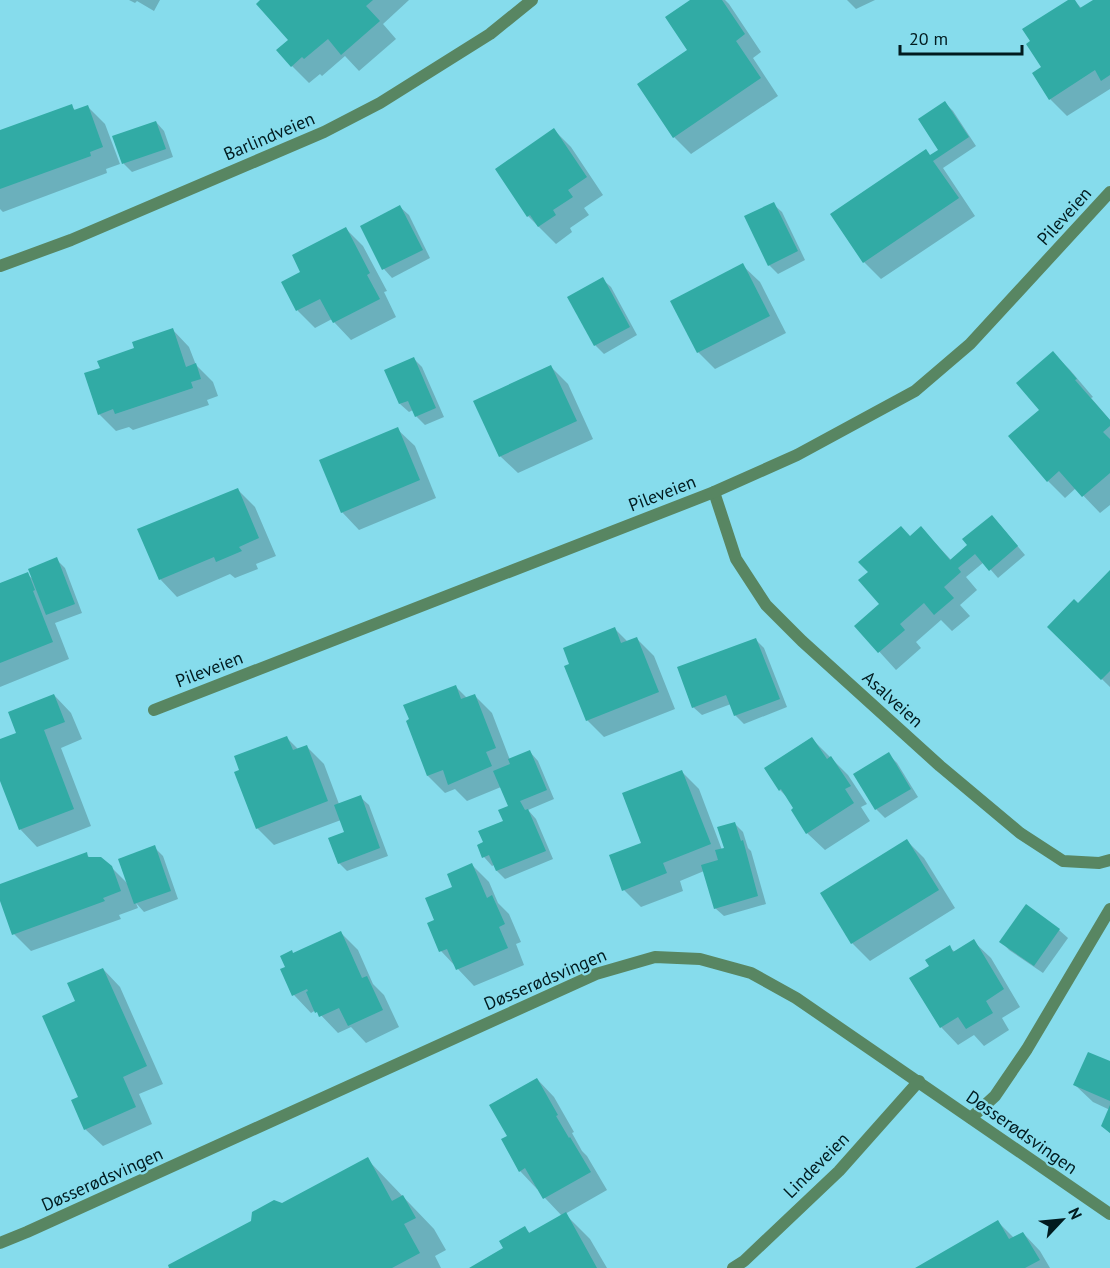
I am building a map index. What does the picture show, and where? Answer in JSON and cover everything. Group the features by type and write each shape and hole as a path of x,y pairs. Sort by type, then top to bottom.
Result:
{"street":[{"name":"Barlindveien","path":"0,266 71,240 324,132 380,103 490,34 532,0"},
{"name":"Pileveien","path":"154,710 714,492 797,455 915,391 970,344 1110,192"},
{"name":"Asalveien","path":"714,492 736,559 766,605 802,641 940,766 1020,833 1062,861 1099,863 1110,860"},
{"path":"971,1118 995,1096 1027,1049 1110,909"},
{"name":"Døsserødsvingen","path":"0,1243 38,1228 596,974 655,957 700,959 751,973 796,998 1110,1214"},
{"name":"Lindeveien","path":"733,1268 744,1261 839,1171 919,1081"}],"building":[{"path":"260,0 373,0 366,6 380,21 341,55 328,39 291,67 276,50 288,40 256,4"},
{"path":"690,0 722,0 745,34 736,41 761,78 673,138 637,84 687,50 665,17"},
{"path":"1068,0 1075,0 1080,8 1093,0 1110,0 1110,75 1101,81 1095,70 1049,100 1032,73 1041,67 1026,44 1030,41 1022,29"},
{"path":"945,101 969,137 933,161 959,198 863,263 830,214 926,149 930,155 938,150 918,119"},
{"path":"72,104 74,110 88,105 103,147 90,152 91,156 0,189 0,130"},
{"path":"156,121 166,149 122,164 112,136"},
{"path":"554,128 587,177 568,190 573,197 553,210 556,215 538,227 530,215 527,217 495,169"},
{"path":"774,202 798,251 768,266 744,216"},
{"path":"400,205 423,250 382,270 360,226"},
{"path":"346,227 370,273 367,275 380,299 333,323 320,299 296,311 281,282 300,272 292,255"},
{"path":"743,263 770,316 697,353 670,301"},
{"path":"603,277 630,327 594,346 567,297"},
{"path":"173,328 186,367 196,363 201,379 191,382 193,388 115,414 113,409 98,415 84,373 100,368 97,361 134,348 132,342"},
{"path":"1053,351 1110,420 1110,426 1103,432 1110,439 1110,473 1082,497 1059,471 1047,482 1008,436 1039,410 1016,383"},
{"path":"414,357 436,408 415,417 408,401 399,404 384,370"},
{"path":"551,365 577,421 499,457 473,401"},
{"path":"398,427 420,480 341,513 319,460"},
{"path":"238,488 259,538 239,547 242,551 216,562 214,557 159,580 137,529"},
{"path":"992,515 1018,546 989,571 975,554 958,568 961,572 944,587 954,598 934,615 924,603 900,624 905,630 878,653 854,626 879,604 858,580 868,572 858,562 901,526 910,536 921,526 950,560 967,545 962,539"},
{"path":"57,557 75,604 46,615 28,569"},
{"path":"1110,570 1110,671 1101,680 1047,627 1074,599 1078,603"},
{"path":"28,572 53,642 0,663 0,583"},
{"path":"615,627 621,643 637,637 659,692 586,721 564,666 569,664 563,648"},
{"path":"756,638 780,699 734,716 726,695 692,708 677,667"},
{"path":"456,685 461,699 475,694 496,748 486,752 492,766 448,785 443,770 427,776 406,721 409,719 403,705"},
{"path":"54,694 65,722 44,730 74,809 19,830 0,781 0,739 16,733 8,712"},
{"path":"287,736 293,750 307,745 328,801 256,829 234,772 239,770 234,756"},
{"path":"812,737 827,759 831,756 851,786 845,789 854,803 806,834 781,789 779,791 764,768"},
{"path":"530,750 547,790 520,801 525,810 528,809 546,851 496,871 489,855 482,858 477,845 483,842 478,831 503,821 498,810 508,806 493,771 510,764 508,759"},
{"path":"889,752 911,789 875,810 853,774"},
{"path":"682,770 711,844 663,863 667,873 622,891 609,855 641,843 622,793"},
{"path":"361,795 380,848 338,864 328,838 344,832 334,805"},
{"path":"735,822 741,841 743,840 758,896 714,909 701,865 718,860 715,850 724,848 717,827"},
{"path":"907,839 939,890 851,944 820,893"},
{"path":"155,845 171,891 134,904 118,859"},
{"path":"87,852 88,857 101,857 112,866 121,891 103,898 105,901 12,935 0,901 0,884"},
{"path":"472,863 487,898 492,895 505,924 499,927 508,948 456,970 447,949 439,952 427,923 434,920 425,898 452,887 447,874"},
{"path":"1026,904 1060,929 1034,966 999,942"},
{"path":"341,931 362,978 367,976 383,1010 348,1026 339,1008 319,1017 306,992 307,989 292,996 280,969 285,967 280,956 292,950 293,953"},
{"path":"974,939 1004,989 986,1001 993,1013 966,1029 958,1017 940,1028 909,978 929,966 925,960 950,945 953,952"},
{"path":"103,968 147,1066 123,1077 136,1107 84,1130 71,1100 78,1097 42,1016 75,1001 67,983"},
{"path":"1088,1052 1110,1061 1110,1101 1073,1085"},
{"path":"537,1078 558,1115 556,1116 591,1172 543,1199 525,1168 519,1172 501,1139 507,1136 489,1105"},
{"path":"1110,1105 1110,1133 1101,1126"},
{"path":"368,1157 392,1201 403,1195 416,1218 404,1224 420,1253 392,1268 169,1268 168,1265 251,1221 252,1212 274,1200 282,1203"},
{"path":"566,1212 597,1268 469,1268 503,1248 499,1241 525,1226 529,1233"},
{"path":"998,1220 1009,1239 1023,1232 1040,1260 1025,1268 915,1268"}]}
